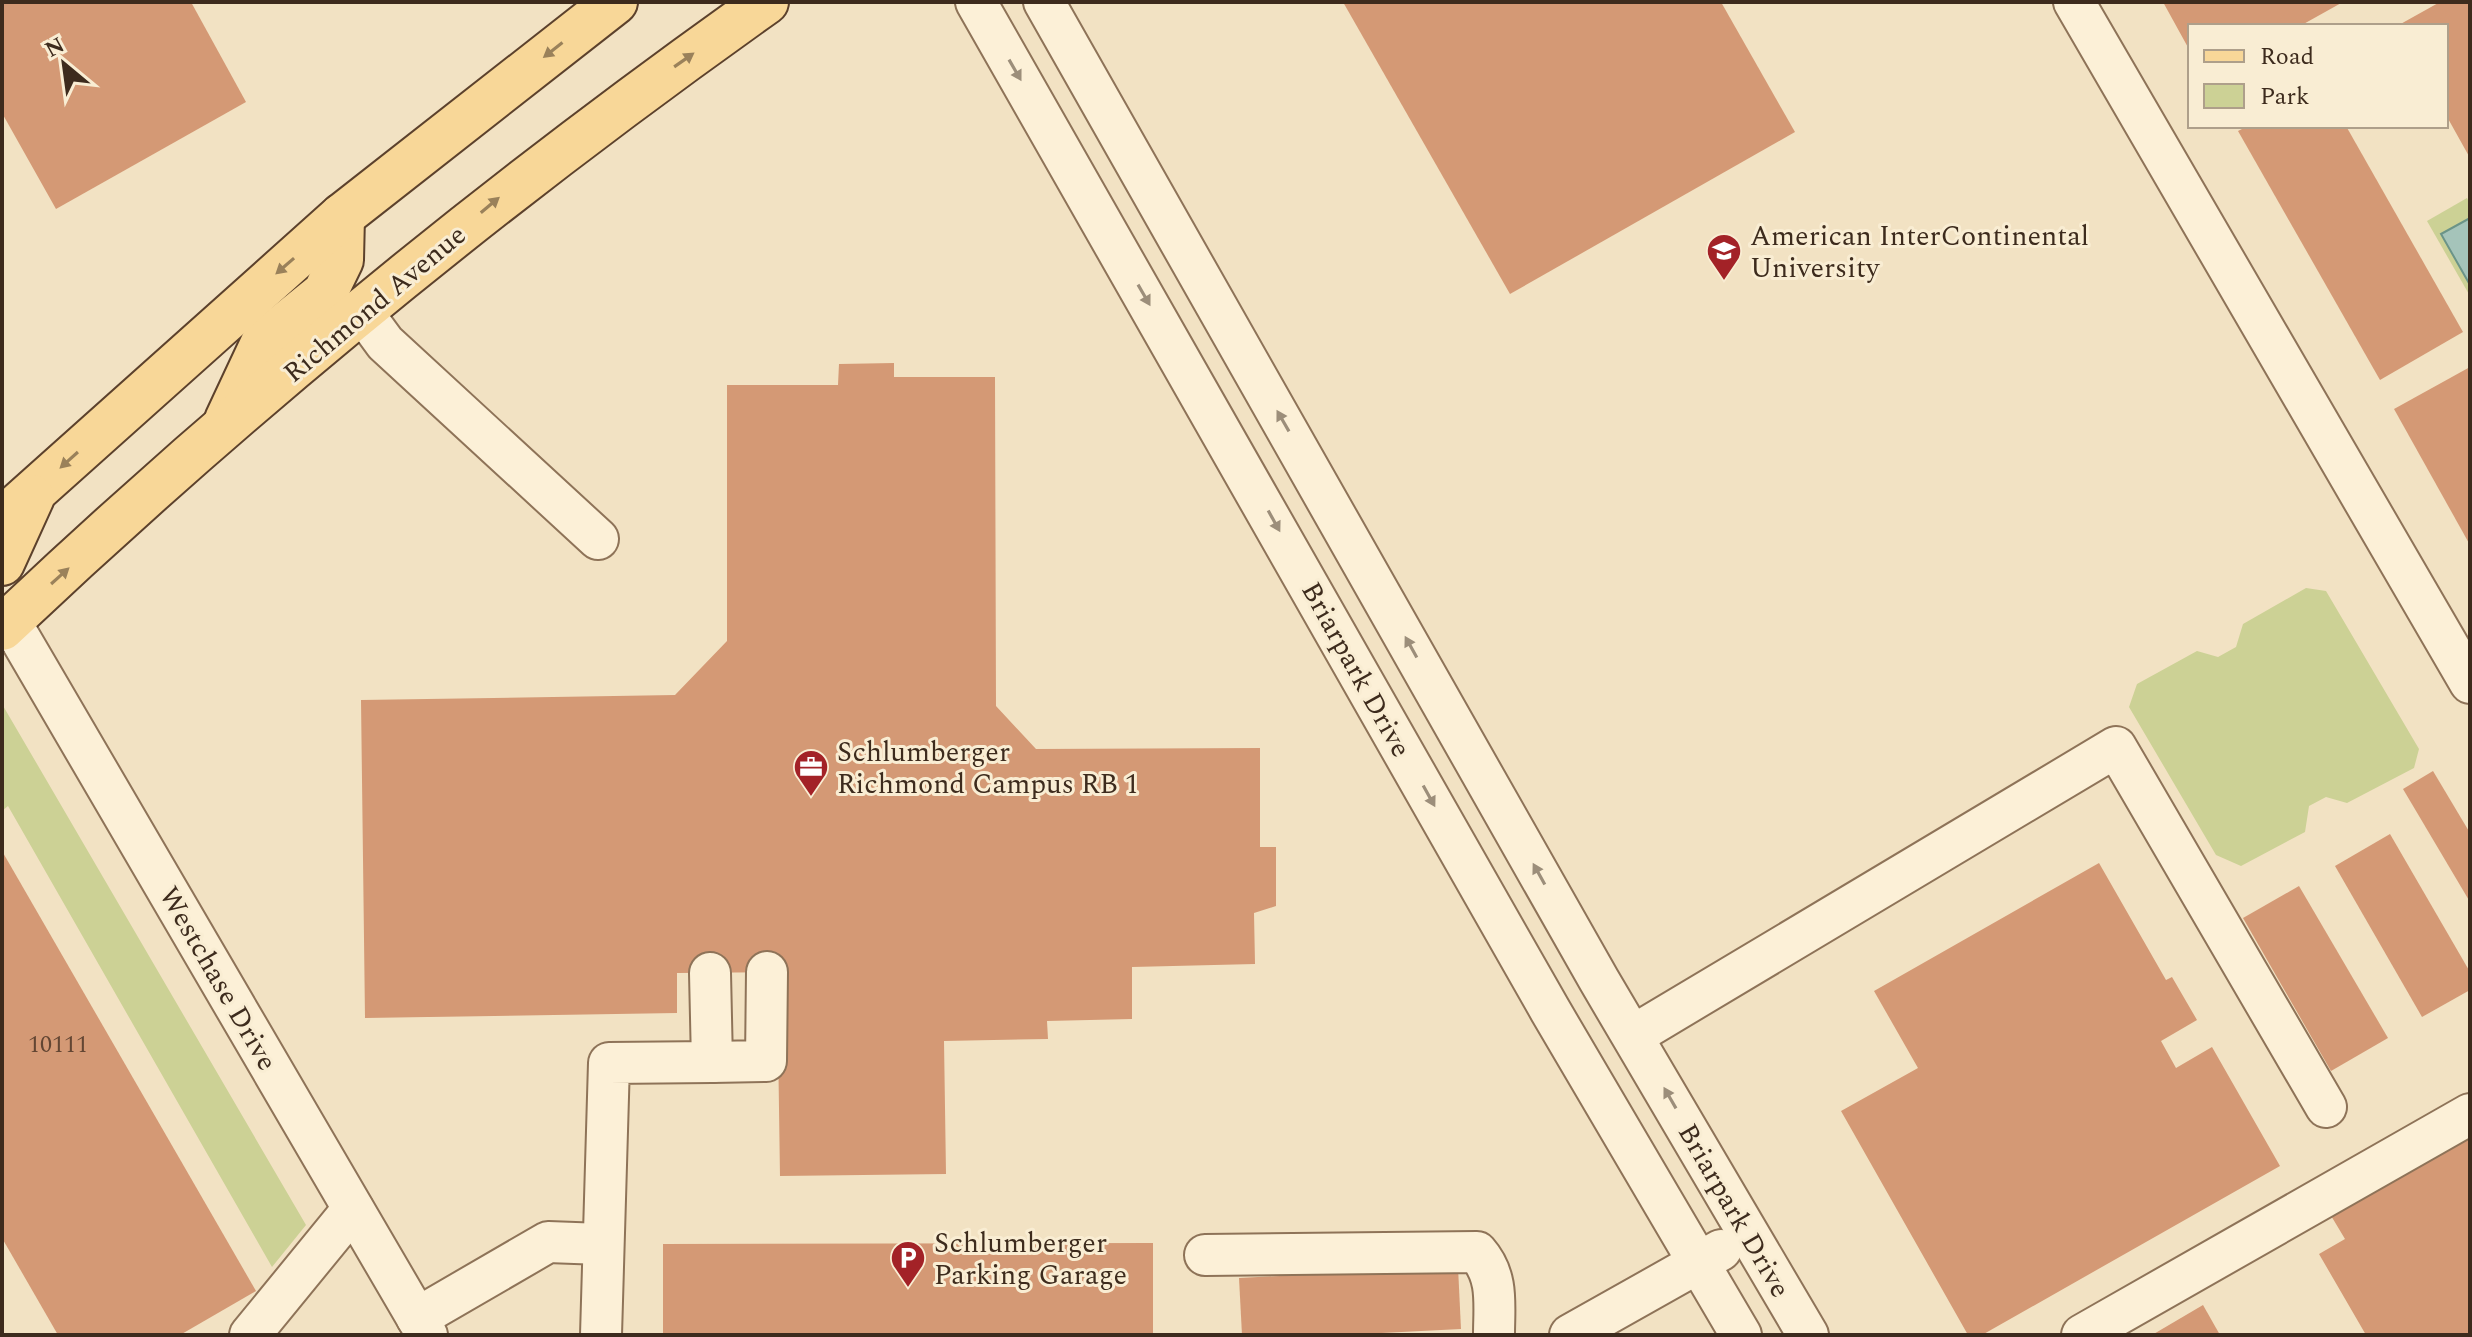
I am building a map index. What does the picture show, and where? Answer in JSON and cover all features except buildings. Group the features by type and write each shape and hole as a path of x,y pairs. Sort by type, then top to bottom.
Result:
{"main road":[{"path":"2,520 342,216 615,2"},
{"name":"Richmond Avenue","path":"5,616 508,190 766,2"},
{"path":"221,433 263,343 325,293 341,260 342,216"},
{"path":"2,563 34,491"}],"street":[{"name":"Briarpark Drive","path":"976,2 1550,1010 1741,1335"},
{"name":"Briarpark Drive","path":"1044,2 1599,980 1808,1335"},
{"path":"2074,2 2470,683"},
{"path":"363,313 385,343 598,539"},
{"name":"Westchase Drive","path":"5,616 422,1327"},
{"path":"1634,1035 2116,747 2326,1107"},
{"path":"601,1335 609,1063 766,1061 767,972"},
{"path":"710,973 712,1062"},
{"path":"2082,1335 2470,1114"},
{"path":"250,1335 353,1209"},
{"path":"1570,1335 1749,1235"},
{"path":"422,1327 548,1242 602,1244"},
{"path":"1205,1255 1477,1252 1488,1264 1494,1281 1494,1335"}],"green space":[{"path":"2467,198 2470,204 2470,296 2427,221"},
{"path":"2306,588 2326,591 2419,749 2414,768 2347,803 2326,797 2309,806 2305,832 2241,866 2216,855 2129,707 2137,684 2197,651 2218,657 2236,647 2243,624"},
{"path":"2,704 306,1225 272,1267 8,806 2,811"}],"water":[{"path":"2470,218 2470,285 2441,234"}],"place":[{"name":"American InterContinental University","path":"1724,282"},
{"name":"Schlumberger Richmond Campus RB 1","path":"811,798"},
{"name":"Schlumberger Parking Garage","path":"908,1289"}]}
